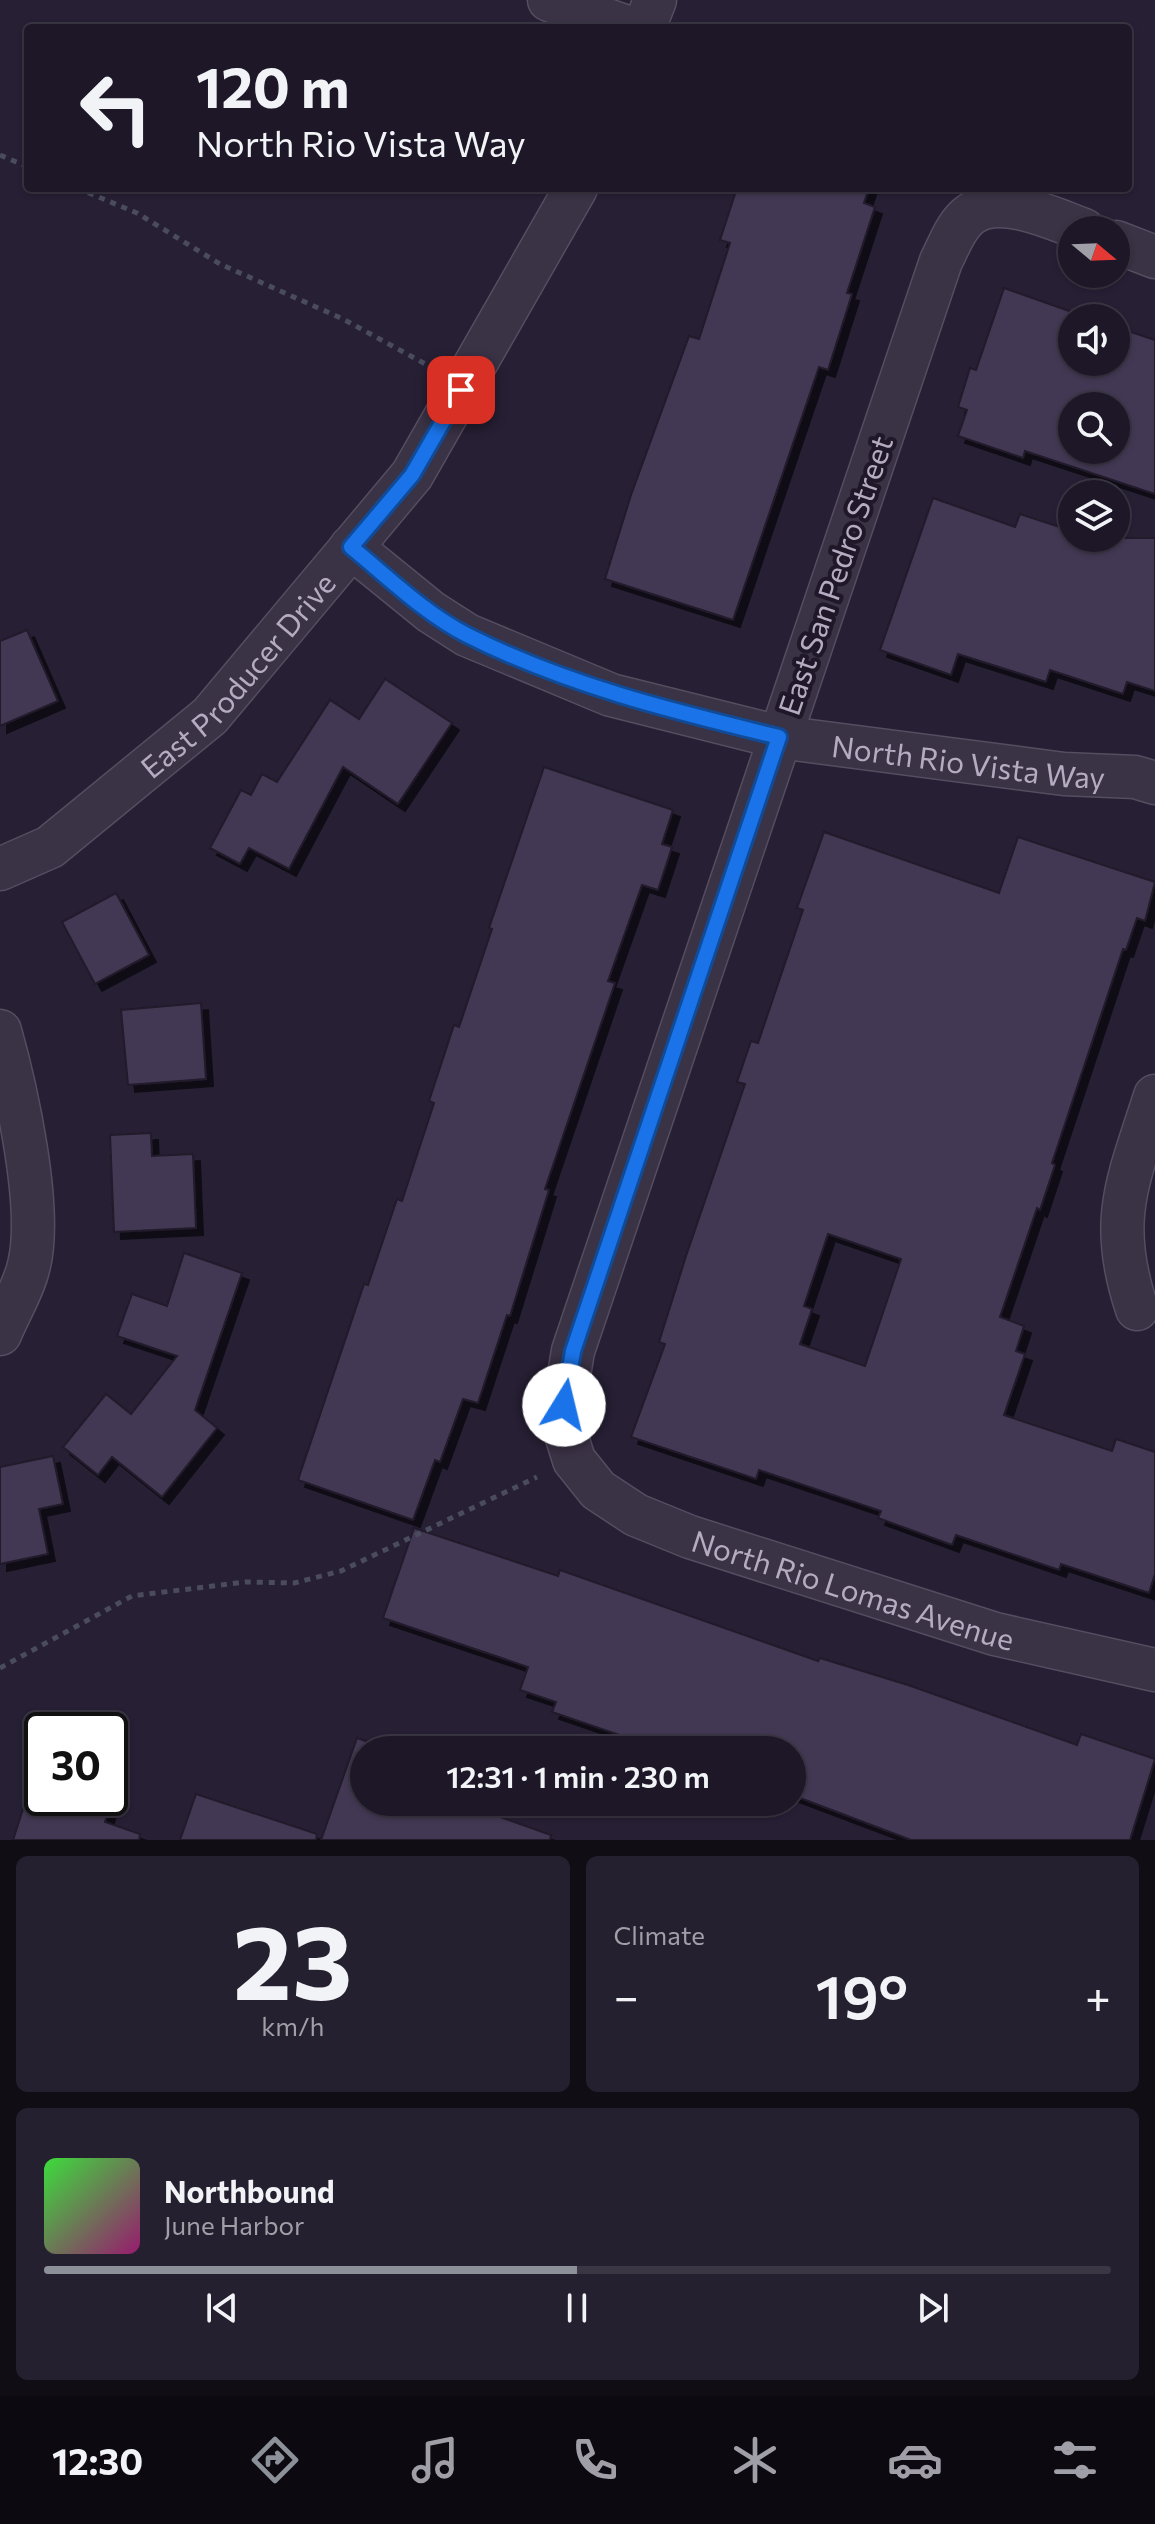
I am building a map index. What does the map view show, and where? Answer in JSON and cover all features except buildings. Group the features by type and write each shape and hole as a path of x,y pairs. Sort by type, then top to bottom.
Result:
{"street":[{"path":"549,0 618,24"},
{"path":"646,24 655,0"},
{"name":"East Producer Drive","path":"0,869 50,847 210,716 412,475 574,192"},
{"name":"East San Pedro Street","path":"574,1460 565,1431 564,1405 573,1351 941,261 969,215 984,207 1038,213 1058,220"},
{"path":"1130,247 1155,257"},
{"name":"North Rio Vista Way","path":"351,547 431,612 467,635 611,695 779,737 1064,774 1135,777 1155,783"},
{"path":"0,1031 9,1062 32,1201 30,1264 0,1334"},
{"path":"1137,1309 1122,1257 1120,1224 1129,1178 1155,1096"},
{"name":"North Rio Lomas Avenue","path":"574,1460 598,1490 636,1515 690,1537 995,1634 1155,1670"}],"path":[{"path":"0,155 24,165"},
{"path":"87,192 137,213 220,264 343,319 421,360 461,390"},
{"path":"0,1668 132,1596 245,1582 294,1583 341,1571 574,1460"}],"route":[{"path":"461,390 412,475 351,547 431,612 467,635 611,695 779,737 573,1351 564,1405"}]}
